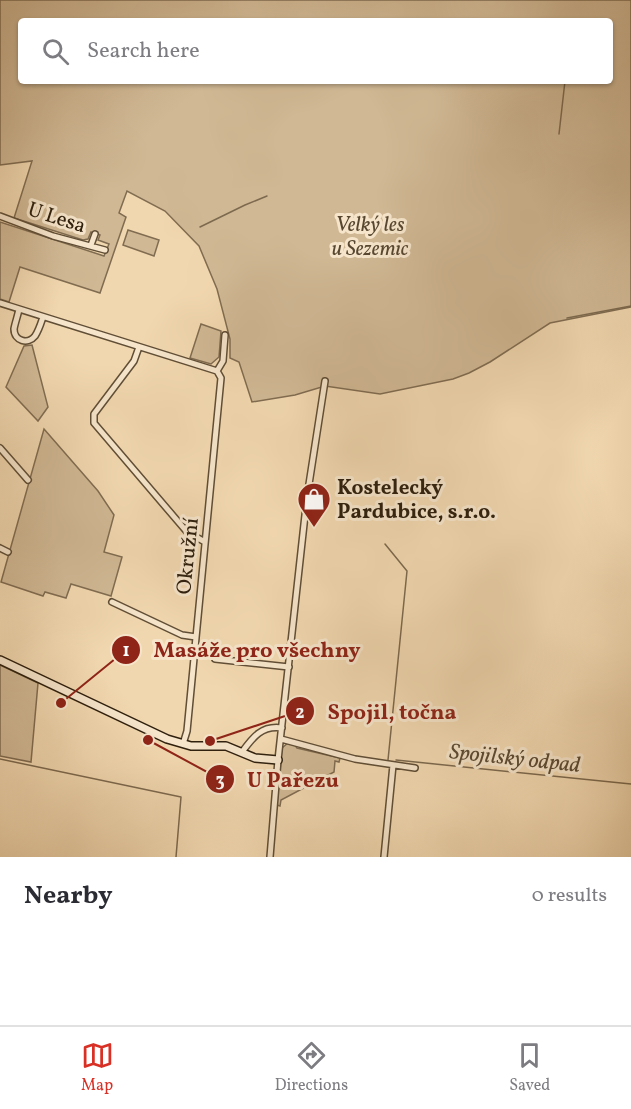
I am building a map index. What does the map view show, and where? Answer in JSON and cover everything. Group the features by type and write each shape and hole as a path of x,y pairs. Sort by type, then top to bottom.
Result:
{"street":[{"name":"U Lesa","path":"0,216 71,242 105,250"},
{"path":"91,245 95,234"},
{"path":"0,303 217,371"},
{"path":"19,309 14,332 22,341 33,338 43,316"},
{"name":"Okružní","path":"183,744 187,731 221,378 217,371 223,361 225,335"},
{"path":"139,347 134,361 94,414 94,423 187,532 205,542"},
{"path":"270,857 278,760 307,497 325,381"},
{"path":"0,448 28,480"},
{"path":"0,548 8,552"},
{"path":"112,602 182,635 196,637"},
{"path":"215,659 289,667"},
{"path":"0,660 152,733 183,744 221,745 255,758 278,760"},
{"path":"242,752 263,729 282,728"},
{"path":"281,739 355,759 415,768"},
{"path":"384,857 393,765"}],"green space":[{"name":"Velký les u Sezemic","path":"0,0 631,0 631,307 550,323 490,362 453,379 380,394 325,386 295,395 252,402 239,362 230,358 230,339 217,289 199,246 165,211 127,191 119,213 126,217 100,293 20,267 9,302 0,299 0,222 104,256 109,244 98,240 100,235 91,232 88,239 83,240 14,218 32,161 0,165"},
{"path":"128,230 159,240 154,256 123,245"},
{"path":"201,324 221,331 219,357 211,364 190,358"},
{"path":"32,345 48,407 38,421 6,387 24,346"},
{"path":"44,429 98,491 114,515 104,552 122,557 111,596 71,584 66,598 45,592 43,596 1,582"},
{"path":"0,665 38,683 31,762 0,756"},
{"path":"288,743 294,744 297,748 340,758 339,762 335,761 334,772 281,800 280,806 277,805 282,748"}],"waterway":[{"path":"559,134 565,84"},
{"path":"200,227 267,196"},
{"path":"567,318 631,306"},
{"path":"385,544 407,571 388,760"},
{"name":"Spojilský odpad","path":"0,759 181,797 176,857"},
{"name":"Spojilský odpad","path":"396,760 631,784"},
{"path":"290,787 292,780 298,775"}],"place":[{"name":"Kostelecký Pardubice, s.r.o.","path":"314,528"},
{"name":"Masáže pro všechny","path":"61,703"},
{"name":"U Pařezu","path":"148,740"},
{"name":"Spojil, točna","path":"210,741"}]}
